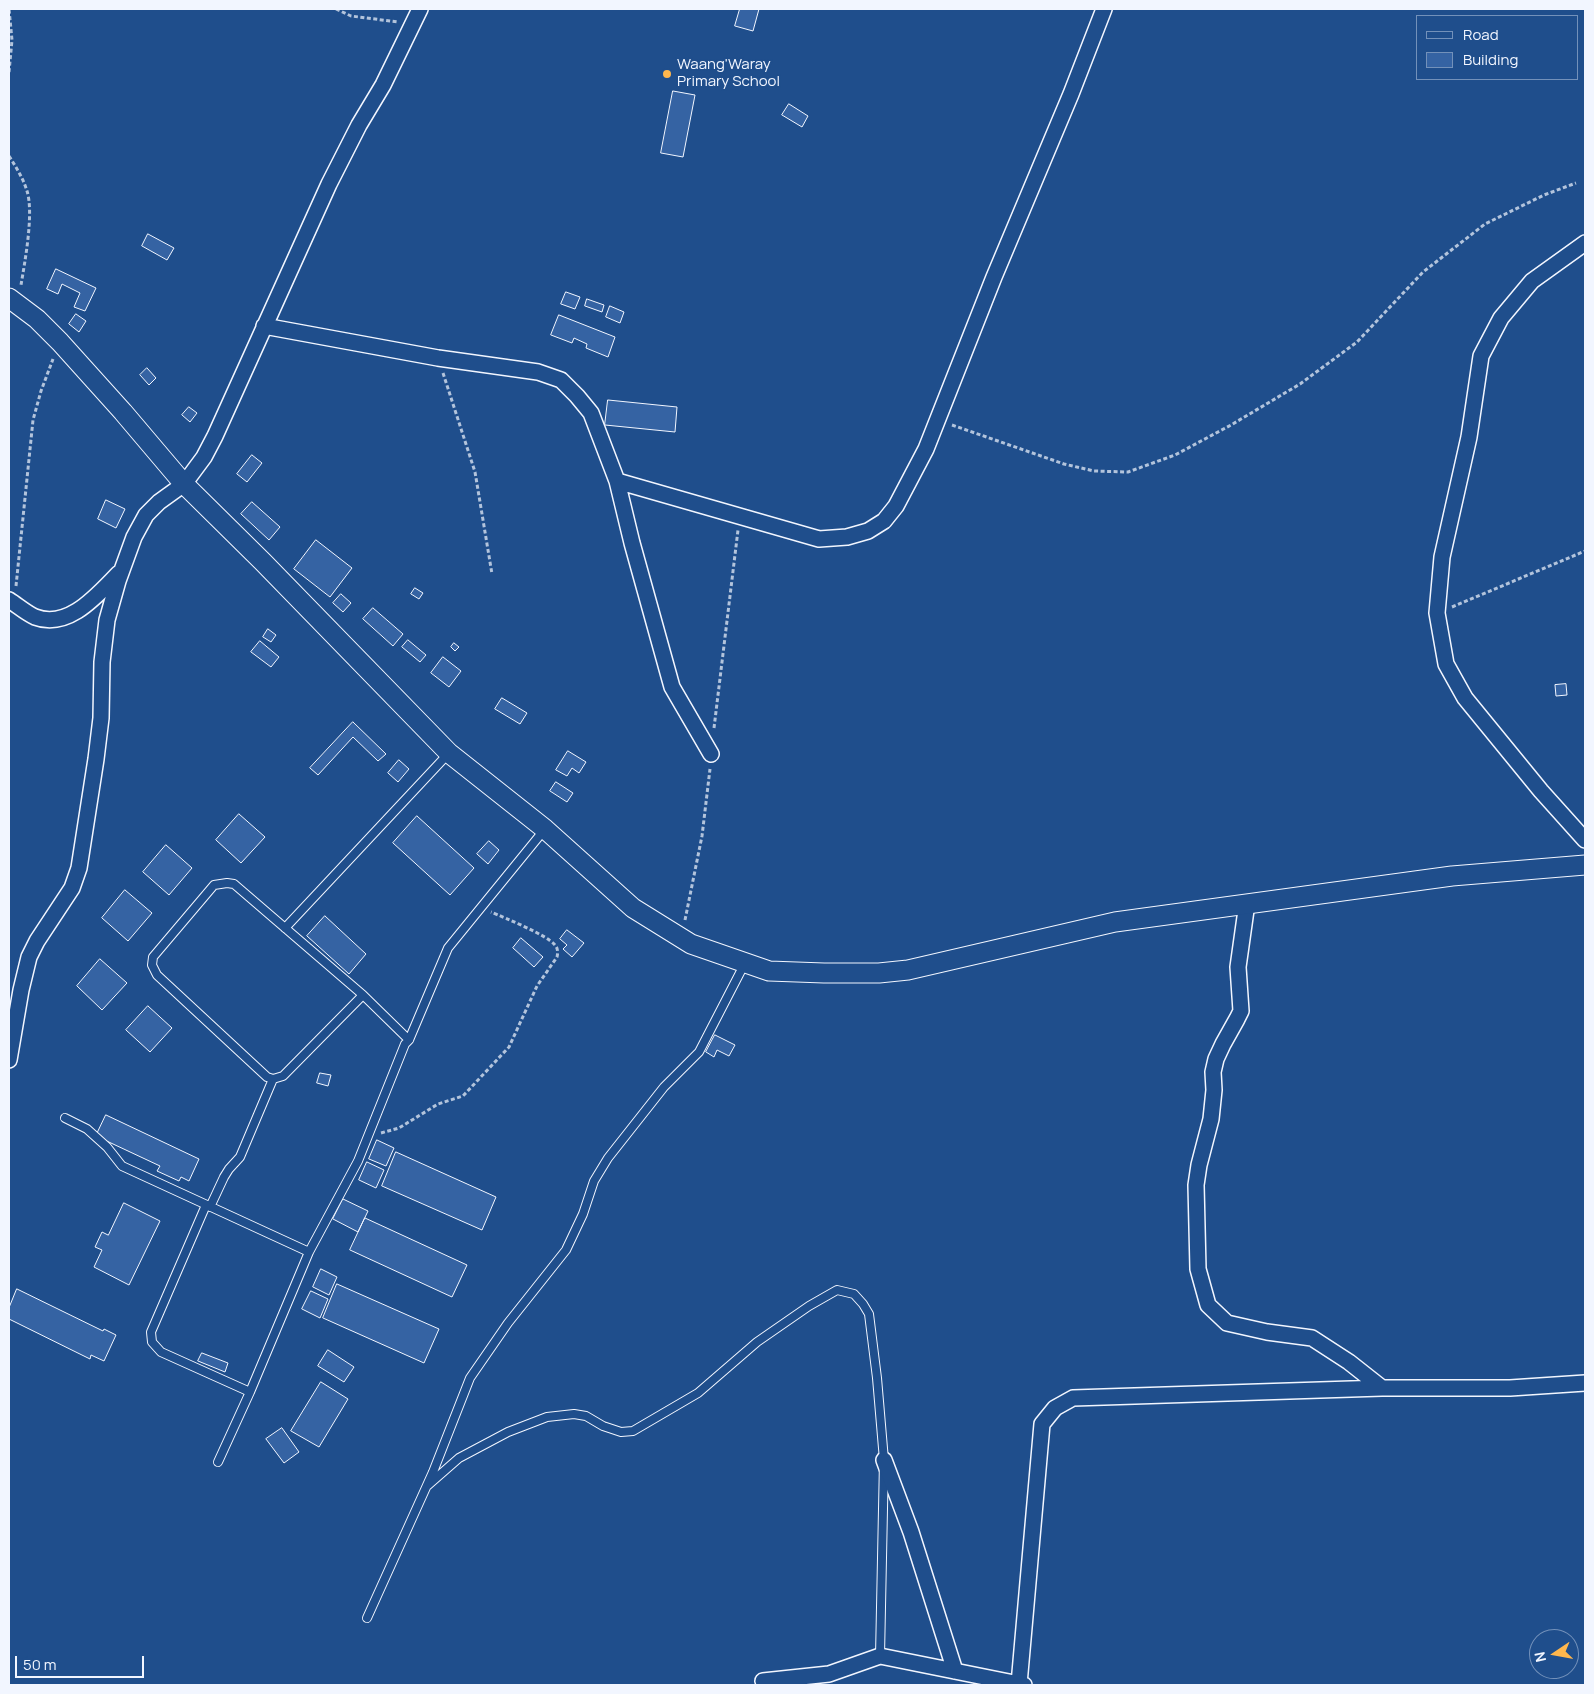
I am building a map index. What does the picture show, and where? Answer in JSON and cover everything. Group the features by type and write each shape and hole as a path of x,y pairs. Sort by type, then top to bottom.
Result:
{"street":[{"path":"9,1060 21,990 29,957 37,941 72,888 79,868 101,718 102,662 107,620 134,537 146,515 159,502 184,484 204,457 329,184 359,125 383,85 420,9"},
{"path":"617,481 819,539 847,537 868,531 884,521 896,506 926,449 994,276 1072,94 1104,9"},
{"path":"1585,243 1532,281 1501,318 1481,356 1469,437 1442,557 1437,613 1446,664 1465,698 1541,791 1585,840"},
{"path":"13,301 36,319 60,342 184,484 263,562 449,753 545,829 633,908 691,944 769,971 824,974 879,973 908,970 1115,922 1452,876 1585,866"},
{"path":"264,326 438,358 538,372 561,380 591,413 617,481 634,552 672,687 711,754"},
{"path":"12,602 35,617 52,620 68,616 92,600 122,570"},
{"path":"1247,903 1238,967 1240,1011 1238,1020 1216,1059 1213,1072 1214,1090 1211,1119 1198,1165 1196,1185 1198,1269 1208,1305 1226,1323 1267,1332 1312,1338 1349,1362 1382,1388"},
{"path":"762,1681 830,1680 880,1656 1022,1685 1042,1424 1055,1408 1074,1398 1382,1388 1510,1388 1585,1383"},
{"path":"884,1460 911,1532 955,1671"}],"lane":[{"path":"285,928 449,753"},
{"path":"218,1462 250,1392 309,1252 358,1161 405,1044 448,948 545,829"},
{"path":"363,995 283,1076 273,1079 266,1077 157,975 152,965 153,957 214,885 234,884 363,995 408,1040"},
{"path":"367,1618 427,1486 470,1378 508,1323 566,1250 583,1214 594,1181 608,1158 664,1086 699,1052 745,963"},
{"path":"250,1392 161,1352 152,1342 151,1332 208,1206 229,1169 240,1158 273,1079"},
{"path":"65,1118 87,1129 107,1147 122,1166 309,1252"},
{"path":"427,1486 460,1458 508,1432 547,1417 574,1414 586,1416 603,1426 620,1432 634,1431 698,1393 757,1342 809,1306 837,1290 854,1294 869,1314 884,1460 880,1656"}],"path":[{"path":"9,9 12,40 9,72"},
{"path":"336,9 351,16 413,23"},
{"path":"9,156 27,192 29,218 25,257 13,301"},
{"path":"938,420 1064,464 1094,471 1128,472 1175,455 1231,425 1300,384 1357,342 1423,272 1485,224 1576,182"},
{"path":"12,602 33,420 41,391 60,342"},
{"path":"438,358 475,472 492,574"},
{"path":"1437,613 1585,551"},
{"path":"368,1136 400,1128 438,1104 463,1096 509,1047 537,986 557,956 558,953 555,945 545,938 481,907"}],"building":[{"path":"740,9 759,9 753,31 735,26"},
{"path":"673,91 695,95 683,157 661,153"},
{"path":"789,104 808,116 802,127 782,115"},
{"path":"148,234 174,248 167,260 142,246"},
{"path":"56,269 96,288 85,311 74,307 80,293 62,284 58,294 47,289"},
{"path":"566,292 580,297 575,309 561,304"},
{"path":"587,299 604,305 602,312 585,306"},
{"path":"610,306 624,312 620,323 606,317"},
{"path":"76,314 86,321 79,332 69,324"},
{"path":"559,315 615,337 608,357 586,348 587,344 574,338 572,343 551,335"},
{"path":"147,368 156,378 149,385 140,375"},
{"path":"608,400 677,407 675,432 605,425"},
{"path":"189,407 197,413 190,422 182,415"},
{"path":"252,455 262,463 247,482 237,474"},
{"path":"106,500 125,509 116,528 98,519"},
{"path":"252,502 280,527 269,540 241,514"},
{"path":"316,540 352,568 330,597 294,569"},
{"path":"415,588 423,593 419,599 411,594"},
{"path":"341,594 351,603 343,612 333,603"},
{"path":"373,608 403,634 393,646 363,619"},
{"path":"268,629 276,635 271,642 263,637"},
{"path":"408,640 426,655 420,662 402,647"},
{"path":"260,641 279,657 271,667 251,652"},
{"path":"454,643 459,647 455,651 451,647"},
{"path":"443,657 461,671 449,687 431,673"},
{"path":"1566,684 1567,695 1556,696 1555,685"},
{"path":"502,698 527,713 520,724 495,709"},
{"path":"353,722 386,754 378,761 353,737 318,775 310,768"},
{"path":"568,751 586,762 579,773 572,768 567,776 556,770"},
{"path":"399,760 409,769 398,782 388,773"},
{"path":"556,782 573,793 567,802 550,791"},
{"path":"239,814 265,837 241,863 216,840"},
{"path":"417,816 474,868 450,895 393,843"},
{"path":"489,841 499,850 488,864 477,854"},
{"path":"166,845 192,868 169,895 143,872"},
{"path":"125,890 152,913 128,941 102,918"},
{"path":"325,916 366,954 349,974 307,936"},
{"path":"567,930 584,943 572,957 563,949 567,945 560,939"},
{"path":"521,938 543,957 534,967 513,948"},
{"path":"100,959 127,983 102,1010 77,986"},
{"path":"148,1006 172,1028 150,1052 126,1030"},
{"path":"715,1035 735,1045 729,1056 717,1050 714,1057 706,1052"},
{"path":"320,1073 331,1075 328,1086 317,1083"},
{"path":"106,1115 199,1159 189,1181 181,1177 179,1181 157,1171 160,1166 96,1136"},
{"path":"377,1140 394,1148 386,1166 369,1159"},
{"path":"396,1152 496,1197 482,1230 382,1186"},
{"path":"367,1162 384,1170 376,1188 359,1180"},
{"path":"343,1199 368,1211 358,1232 333,1219"},
{"path":"124,1203 160,1221 129,1285 94,1267 102,1250 95,1247 102,1232 108,1235"},
{"path":"365,1218 467,1265 452,1297 350,1250"},
{"path":"321,1269 337,1277 329,1295 313,1287"},
{"path":"337,1284 439,1329 424,1363 323,1318"},
{"path":"17,1289 103,1331 104,1329 116,1335 104,1361 91,1355 90,1359 9,1319 9,1308"},
{"path":"311,1291 328,1299 320,1318 302,1309"},
{"path":"328,1350 354,1367 344,1382 318,1366"},
{"path":"202,1353 228,1363 225,1372 198,1361"},
{"path":"321,1382 348,1399 319,1447 291,1431"},
{"path":"282,1428 299,1452 284,1463 266,1439"}],"place":[{"name":"Waang'Waray Primary School","path":"667,74"}]}
